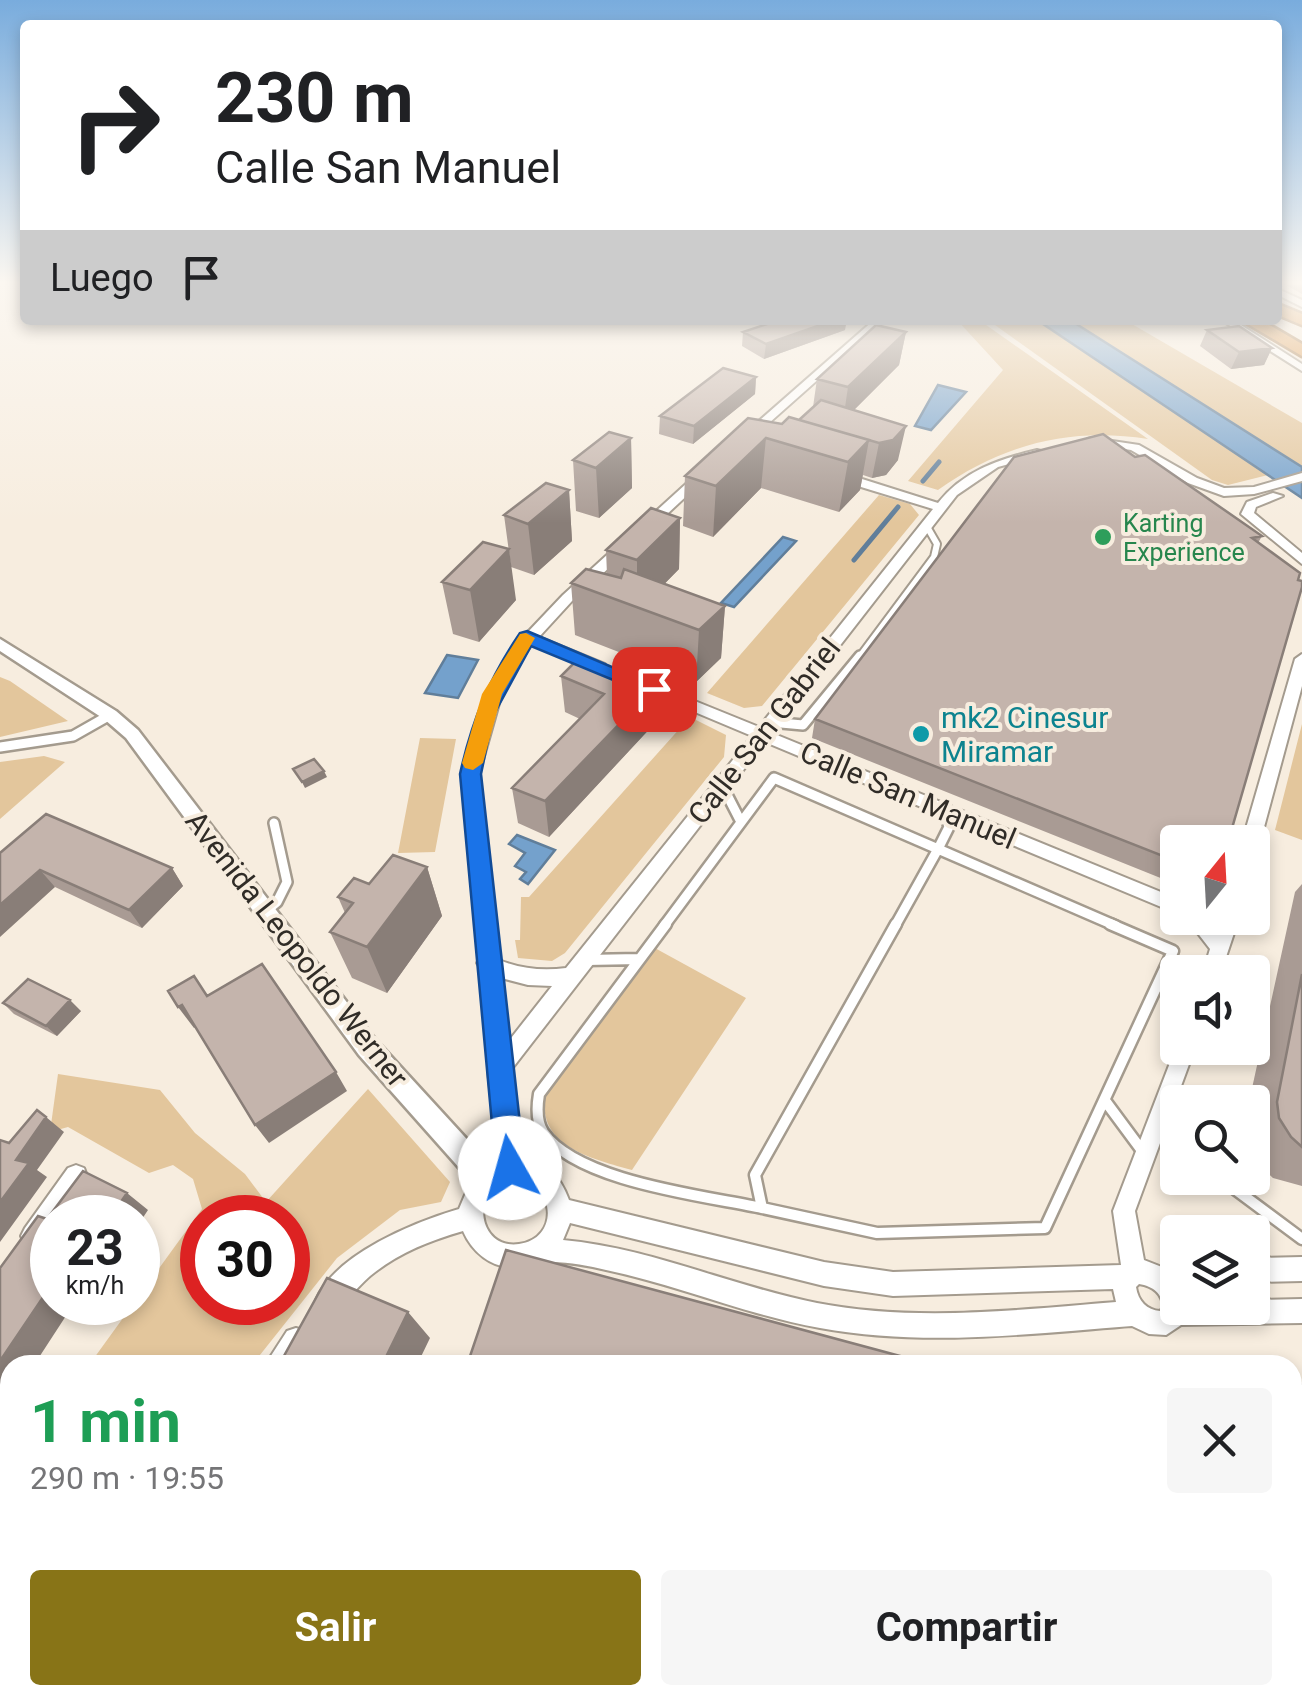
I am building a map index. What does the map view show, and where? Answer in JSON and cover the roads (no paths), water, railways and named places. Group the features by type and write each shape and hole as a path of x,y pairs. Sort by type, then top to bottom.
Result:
{"street":[{"path":"754,450 738,445 829,365"},
{"path":"1081,443 1134,445 1214,490 1249,492 1302,477"},
{"name":"Calle San Gabriel","path":"498,1070 940,506 965,482 994,466 1056,448"},
{"path":"510,1168 470,774 492,694 527,637 720,461"},
{"path":"820,470 940,506"},
{"path":"1302,490 1250,505 1247,514 1302,560"},
{"name":"Calle San Manuel","path":"527,637 765,728 944,810 1160,900"},
{"name":"Avenida Leopoldo Werner","path":"0,644 110,715 151,759 367,1047 487,1180"},
{"path":"1256,825 1302,659"},
{"path":"1210,935 1220,947"},
{"path":"1217,955 1224,935"},
{"path":"487,963 510,975 542,980 572,976"},
{"path":"1148,1273 1124,1211 1160,1114"},
{"path":"534,1252 553,1233 560,1208 550,1181 539,1172 510,1168 487,1180 471,1216 473,1231 491,1252 505,1257 534,1252 583,1254 816,1315 906,1328 1135,1313 1160,1323"},
{"path":"22,1251 76,1176"},
{"path":"560,1208 592,1220 824,1274 893,1284 1148,1273"},
{"path":"285,1355 317,1311 358,1268 404,1236 471,1216"},
{"path":"1270,1270 1302,1269"},
{"path":"1135,1313 1126,1299 1148,1273"},
{"path":"1270,1312 1302,1311"}],"lane":[{"path":"765,728 804,725 814,717 934,558 936,544 926,525"},
{"path":"0,747 72,736 110,715"},
{"path":"774,778 937,850 1173,951 1045,1228 876,1234 584,1162 542,1131 536,1111 539,1094 774,778"},
{"path":"722,784 741,822"},
{"path":"762,1208 755,1175 949,827 944,810"},
{"path":"264,913 284,899 290,881 274,823"},
{"path":"585,960 638,959"},
{"path":"1106,1102 1144,1154"},
{"path":"1243,1195 1302,1239"}],"water":[{"path":"1103,365 1140,365 1302,467 1302,498"},
{"path":"938,385 966,392 931,430 915,426"},
{"path":"783,537 796,541 734,607 721,603"},
{"path":"447,655 478,660 458,698 425,693"},
{"path":"517,835 555,850 528,884 520,879 526,872 515,866 525,853 509,844"}],"waterway":[{"path":"923,481 939,462"},
{"path":"854,560 898,507"}],"place":[{"name":"Karting Experience","path":"1103,537"},
{"name":"mk2 Cinesur Miramar","path":"921,734"}]}
